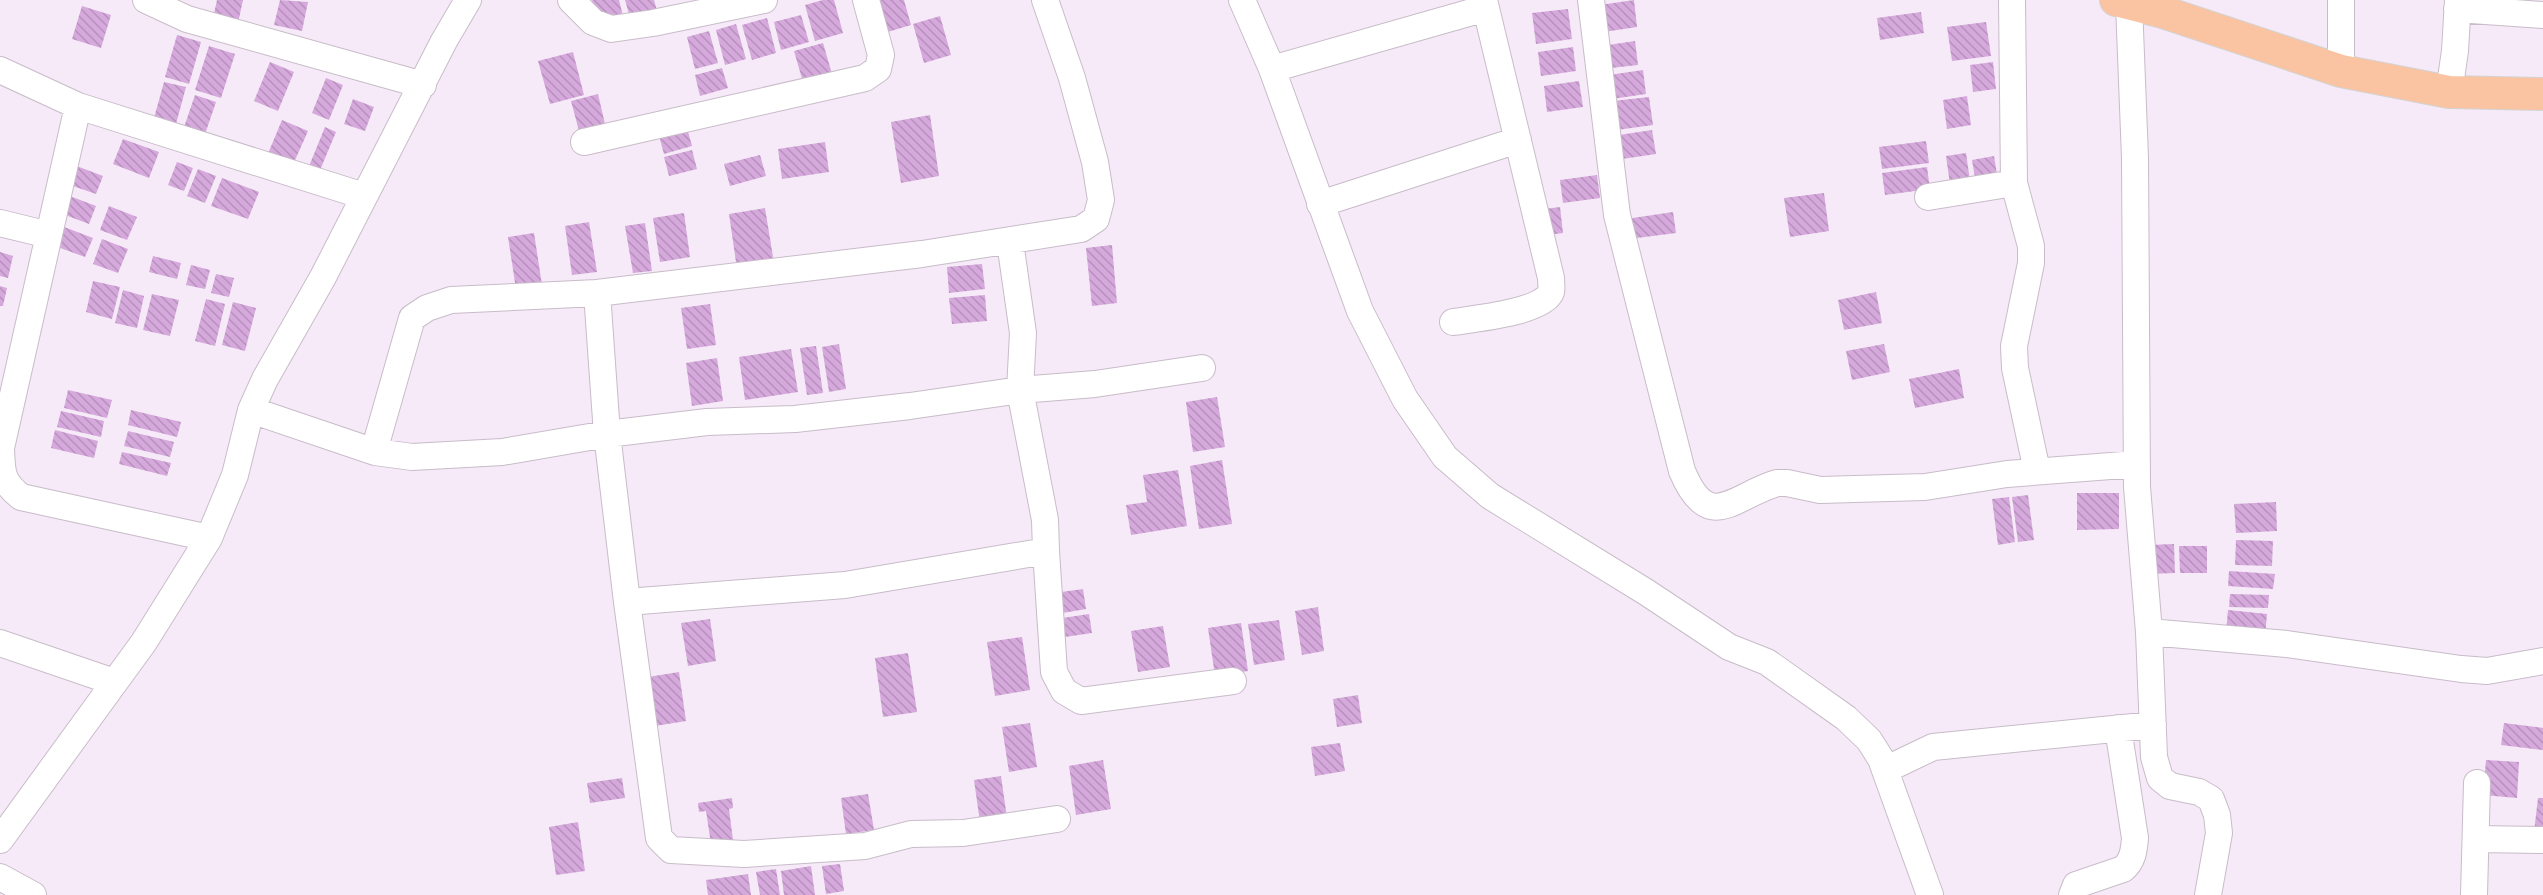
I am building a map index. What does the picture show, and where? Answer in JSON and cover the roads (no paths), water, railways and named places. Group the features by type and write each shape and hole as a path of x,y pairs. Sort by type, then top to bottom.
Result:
{"main road":[{"path":"2123,2 2164,6 2341,71 2449,92 2543,94"}],"street":[{"path":"146,0 187,19 423,85"},
{"path":"0,840 144,642 209,538 235,475 251,410 265,379 323,277 468,0"},
{"path":"571,0 593,22 610,28 653,23 764,0"},
{"path":"584,142 865,78 878,69 880,55 866,0"},
{"path":"374,451 412,318 427,308 451,300 597,293 1010,242 1082,229 1096,219 1101,200 1095,162 1072,78 1045,0"},
{"path":"1242,0 1272,69 1360,311 1405,399 1445,457 1490,496 1646,591 1728,647 1767,662 1846,718 1869,740 1885,770 1930,895"},
{"path":"1591,0 1617,215 1682,471 1689,489 1698,500 1720,508 1777,483 1820,490 1925,487 2037,471 2137,464"},
{"path":"2012,0 2014,183 2031,246 2031,263 2014,346 2015,368 2037,471"},
{"path":"2341,0 2341,71"},
{"path":"2123,2 2135,158 2137,464 2149,632 2154,757 2160,778 2170,786 2199,792 2211,800 2217,815 2218,833 2208,895"},
{"path":"1272,69 1485,4 1551,278 1551,292 1545,300 1532,307 1453,322"},
{"path":"2449,92 2455,51 2457,5 2543,15"},
{"path":"0,70 78,106 364,196"},
{"path":"78,106 49,235 9,370 1,448 2,473 8,486 21,497 209,538"},
{"path":"1320,204 1518,140"},
{"path":"1928,197 2014,183"},
{"path":"0,223 49,235"},
{"path":"1010,242 1023,333 1020,390 1045,520 1054,672 1064,691 1081,700 1233,681"},
{"path":"597,293 607,434 659,838 671,850 744,854 865,846 911,834 963,833 1057,819"},
{"path":"251,410 374,451 412,457 502,452 607,434 707,422 806,418 1020,390 1095,384 1202,368"},
{"path":"627,602 845,585 1046,551"},
{"path":"2149,632 2288,644 2462,669 2487,670 2543,661"},
{"path":"0,642 114,682"},
{"path":"1885,770 1933,747 2152,725"},
{"path":"2073,895 2076,885 2123,869 2134,852 2135,838 2118,728"},
{"path":"2474,895 2477,783"},
{"path":"2476,839 2543,840"},
{"path":"0,877 33,895"}]}
